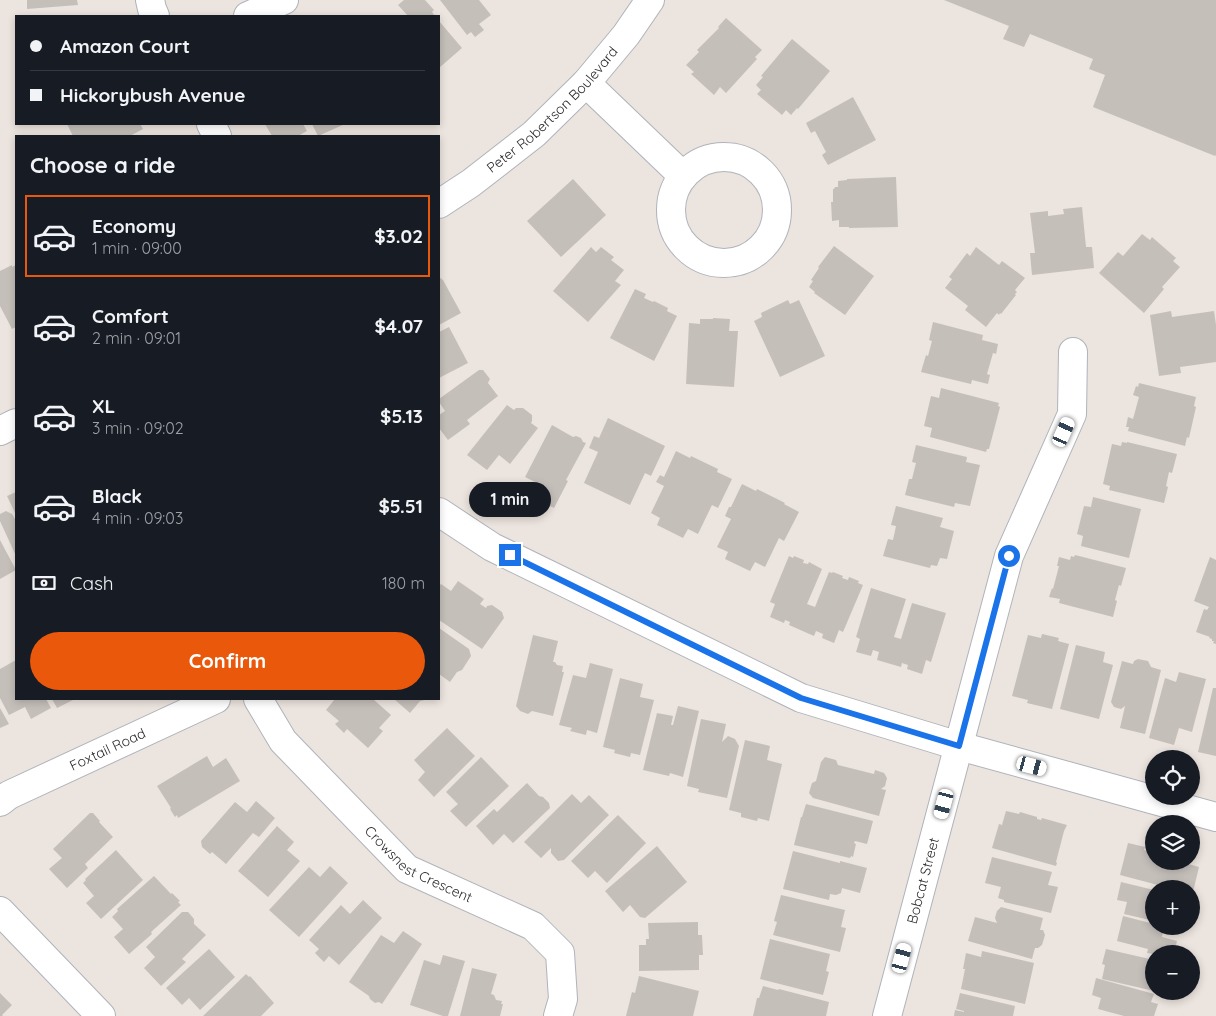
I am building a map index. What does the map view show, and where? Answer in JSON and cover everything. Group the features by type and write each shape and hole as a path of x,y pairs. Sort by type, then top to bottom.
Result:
{"street":[{"path":"150,0 155,15"},
{"path":"250,15 284,0"},
{"name":"Peter Robertson Boulevard","path":"440,203 471,183 534,134 586,83 626,35 650,0"},
{"path":"586,83 683,176"},
{"name":"Bobcat Street","path":"887,1016 1009,556 1072,414 1073,352"},
{"path":"0,431 15,424"},
{"path":"440,513 492,547 801,698 959,746 1216,817"},
{"name":"Foxtail Road","path":"0,802 9,796 214,700"},
{"name":"Crowsnest Crescent","path":"259,700 283,741 407,869 533,926 560,953 563,999 558,1016"},
{"path":"0,911 101,1016"}],"building":[{"path":"27,0 77,0 78,5 27,9"},
{"path":"404,0 425,0 434,10 432,12 434,15 407,15 398,5"},
{"path":"440,0 479,0 491,15 479,24 484,30 475,37 471,32 467,35"},
{"path":"944,0 1216,0 1216,155 1093,107 1105,75 1089,69 1093,59 1030,34 1024,47 1003,39 1009,26"},
{"path":"726,18 762,50 755,57 757,59 726,93 720,87 714,95 691,74 694,72 686,65"},
{"path":"440,22 462,48 440,67"},
{"path":"792,39 830,71 798,109 791,115 786,110 782,115 757,94 761,90 756,85 763,77 761,76"},
{"path":"853,97 876,140 828,165 822,155 826,152 815,131 811,133 806,123"},
{"path":"68,125 141,125 143,129 132,135 72,135"},
{"path":"266,125 304,125 307,131 300,135 271,135"},
{"path":"312,125 343,125 320,135 318,135"},
{"path":"896,177 898,227 849,228 839,227 839,220 832,221 831,202 833,202 833,189 838,187 838,181"},
{"path":"573,179 606,215 561,257 527,221"},
{"path":"1082,207 1086,247 1092,247 1094,268 1032,275 1030,253 1035,253 1030,213 1048,211 1048,216 1064,214 1063,209"},
{"path":"1142,234 1150,240 1152,237 1176,258 1173,261 1180,267 1162,287 1164,289 1144,313 1099,273 1118,252 1123,256"},
{"path":"834,246 874,276 845,315 814,293 809,287 818,267"},
{"path":"591,247 596,252 601,247 614,257 611,260 624,270 615,281 621,285 588,322 553,291"},
{"path":"976,247 999,265 1002,261 1025,278 1015,290 1017,292 1016,295 1001,314 997,313 986,327 965,310 968,306 945,288 952,279 949,277 967,253 970,256"},
{"path":"12,265 12,267 15,266 15,328 12,329 0,306 0,271"},
{"path":"440,278 443,280 461,313 440,324"},
{"path":"635,289 646,294 644,298 668,308 667,311 677,316 654,361 610,338"},
{"path":"788,300 790,304 799,300 825,356 780,377 754,321 762,317 761,313"},
{"path":"1171,311 1172,317 1214,311 1216,362 1180,367 1181,373 1159,376 1150,315"},
{"path":"700,319 730,319 729,331 738,331 734,387 686,384 689,323 700,324"},
{"path":"933,322 983,335 982,340 998,344 996,354 993,353 987,374 990,375 988,384 972,380 971,384 921,372 932,341 929,340"},
{"path":"449,327 468,363 440,377 440,332"},
{"path":"479,370 483,370 490,379 488,383 498,396 467,420 470,424 448,440 440,429 440,414 445,411 440,404 440,398"},
{"path":"1139,383 1196,397 1194,406 1196,407 1189,438 1187,437 1185,446 1128,431 1129,427 1126,427 1128,417 1133,419 1139,397 1133,395"},
{"path":"941,388 999,403 998,406 1000,407 989,449 986,452 930,437 932,428 924,426 931,396 939,398"},
{"path":"507,405 514,410 516,408 523,408 532,415 531,423 538,428 510,464 499,455 487,470 467,455"},
{"path":"608,418 665,446 651,476 645,473 630,505 584,483 598,452 589,448 594,436 599,438"},
{"path":"552,425 573,437 581,438 586,443 566,480 568,481 554,508 532,497 539,484 525,477"},
{"path":"1122,442 1177,454 1172,473 1169,472 1164,503 1109,490 1110,486 1103,484 1112,444 1121,446"},
{"path":"916,445 967,457 966,462 980,465 970,506 955,503 954,507 905,495 916,463 912,462"},
{"path":"676,451 718,469 717,472 732,479 718,508 712,505 698,534 688,529 683,538 657,525 660,518 651,513 664,486 656,482 660,475 664,477"},
{"path":"742,484 756,491 757,489 799,512 784,541 779,538 765,567 755,562 750,571 725,559 728,552 717,547 731,519 725,516"},
{"path":"15,492 15,513 7,496"},
{"path":"1093,497 1141,509 1129,558 1081,546 1083,536 1077,534 1084,506 1091,507"},
{"path":"896,506 943,518 940,527 954,531 947,559 940,558 937,566 931,565 930,568 883,556 888,539 893,540 896,526 891,525"},
{"path":"6,511 12,514 15,519 15,554 0,521 0,514"},
{"path":"0,540 15,571 0,579"},
{"path":"1075,555 1126,568 1115,600 1117,601 1113,617 1059,603 1060,599 1049,597 1059,566 1057,566 1059,557 1070,560 1071,556 1074,557"},
{"path":"789,556 793,558 794,556 804,560 803,563 808,564 809,562 822,569 807,604 815,607 829,572 843,576 842,578 848,580 849,577 863,585 843,632 839,630 834,643 822,638 823,634 816,631 814,636 789,625 790,622 785,620 784,623 770,617 775,604 770,602"},
{"path":"1210,557 1216,560 1216,644 1213,643 1214,641 1210,637 1196,632 1204,609 1207,610 1209,607 1194,601"},
{"path":"458,581 484,599 480,604 486,608 492,605 502,612 504,618 482,649 440,621 440,585 451,591"},
{"path":"871,588 906,599 894,637 901,639 912,603 946,613 931,662 926,660 922,674 907,669 908,665 902,663 901,667 877,660 879,652 873,650 871,656 856,652 860,639 856,637"},
{"path":"440,629 469,649 471,656 462,670 457,672 450,682 440,675"},
{"path":"1042,634 1059,638 1058,641 1069,644 1052,709 1027,703 1028,700 1012,696 1028,635 1041,638"},
{"path":"533,635 558,641 553,662 563,666 562,672 564,672 553,716 532,711 528,714 520,711 516,706"},
{"path":"1076,645 1105,652 1103,662 1113,665 1099,719 1060,709"},
{"path":"1138,659 1148,661 1151,667 1161,670 1145,734 1120,728 1125,706 1121,709 1114,707 1111,702 1122,661 1133,664"},
{"path":"15,661 15,700 47,700 51,708 31,719 25,707 9,715 0,698 0,669"},
{"path":"590,663 613,669 597,733 587,730 586,735 570,731 572,728 559,725 573,675 586,678"},
{"path":"1179,672 1206,679 1192,732 1179,728 1174,745 1149,738 1165,678 1176,682"},
{"path":"620,678 643,684 640,697 654,700 640,755 631,753 630,757 614,753 615,750 603,747"},
{"path":"1213,688 1216,688 1216,756 1200,752 1198,750"},
{"path":"53,700 73,700 57,708"},
{"path":"334,700 374,700 391,715 379,728 383,731 368,748 347,729 344,733 335,724 339,721 326,710"},
{"path":"395,700 425,700 420,701 410,713"},
{"path":"678,706 699,711 683,777 670,773 669,776 643,770 657,713 673,716 671,725 673,725"},
{"path":"0,708 9,724 0,728"},
{"path":"701,719 726,724 722,742 728,736 735,739 739,746 727,798 698,792 699,789 687,786"},
{"path":"447,728 475,756 434,797 418,780 425,772 414,760"},
{"path":"745,740 770,746 767,760 782,764 769,821 758,818 757,821 741,817 741,813 729,810"},
{"path":"207,756 213,767 226,758 240,781 178,818 177,815 175,817 157,786"},
{"path":"481,757 509,786 466,827 450,811 458,804 446,792"},
{"path":"825,757 836,760 838,765 874,774 875,770 884,773 887,778 885,786 881,789 886,790 879,816 813,798 809,793 812,783 816,781 821,762"},
{"path":"527,783 539,796 549,803 550,808 513,843 504,834 493,845 476,826 494,809 497,812"},
{"path":"572,794 581,803 589,795 609,815 564,860 558,861 551,853 551,848 541,858 524,842"},
{"path":"256,801 275,818 259,837 253,833 226,864 212,852 210,854 202,847 201,841 235,802 247,812"},
{"path":"806,804 873,821 867,844 855,841 853,857 851,856 850,858 794,845"},
{"path":"1006,811 1019,814 1020,812 1037,817 1037,819 1041,820 1042,818 1067,825 1056,866 992,848 999,824 1002,825"},
{"path":"90,813 93,813 113,837 85,864 88,868 67,888 49,869 62,858 53,849"},
{"path":"618,815 646,843 607,883 595,871 588,878 571,861"},
{"path":"277,826 294,842 287,850 300,861 268,897 238,871"},
{"path":"1128,843 1145,847 1145,870 1198,870 1196,880 1145,880 1145,882 1120,875"},
{"path":"657,846 687,882 645,918 640,917 630,905 623,912 605,891"},
{"path":"116,850 143,880 101,919 86,903 94,896 83,883"},
{"path":"793,851 867,868 860,893 842,888 841,893 836,895 830,894 829,900 783,889"},
{"path":"992,857 1052,872 1048,885 1058,887 1051,913 1004,902 1004,900 998,898 1001,887 985,883"},
{"path":"330,866 348,883 299,937 269,910 309,867 320,877"},
{"path":"154,876 180,901 178,902 181,905 129,954 114,937 123,929 112,917 118,911 117,909"},
{"path":"1121,882 1145,888 1145,919 1124,914 1127,902 1117,900"},
{"path":"781,895 845,910 841,927 846,928 840,952 773,935 777,922 774,921"},
{"path":"363,900 382,918 339,965 329,956 324,962 315,953 319,949 309,940 341,905 350,914"},
{"path":"1001,907 1043,918 1040,930 1043,930 1045,935 1042,945 1035,948 1032,959 968,941 975,917 997,923 995,918 997,911"},
{"path":"182,912 188,912 194,919 194,924 206,935 182,959 186,962 161,986 144,968 155,957 146,947"},
{"path":"1123,916 1145,922 1145,935 1162,935 1162,937 1177,941 1176,945 1145,945 1145,948 1117,941"},
{"path":"698,922 698,935 702,935 703,955 699,955 699,970 639,971 639,945 646,945 646,939 649,939 648,923"},
{"path":"403,931 422,944 382,1004 379,1002 375,1003 369,996 349,982 381,935 394,943"},
{"path":"770,939 830,954 826,971 829,972 823,995 760,979"},
{"path":"209,949 235,977 200,1010 189,998 182,1005 166,988"},
{"path":"1106,949 1145,958 1145,989 1102,979 1105,965 1102,964"},
{"path":"982,951 1034,963 1025,1004 961,989 966,953 981,957"},
{"path":"443,955 465,961 448,1016 410,1005 424,960 440,965"},
{"path":"472,968 497,974 491,994 494,995 496,1000 502,1001 500,1016 460,1016"},
{"path":"246,974 274,1003 261,1016 203,1016"},
{"path":"639,976 699,991 693,1016 626,1016 632,992 635,993"},
{"path":"1096,978 1145,992 1145,1000 1152,1000 1151,1002 1158,1004 1154,1016 1124,1016 1098,1009 1101,998 1092,995"},
{"path":"763,986 829,1002 826,1016 753,1016 757,998 759,998"},
{"path":"0,993 12,1005 3,1016 0,1016"},
{"path":"960,993 1015,1006 1013,1016 954,1016 955,1010 964,1012 956,1009"}],"route":[{"path":"510,555 801,698 959,746 1009,556"}]}
